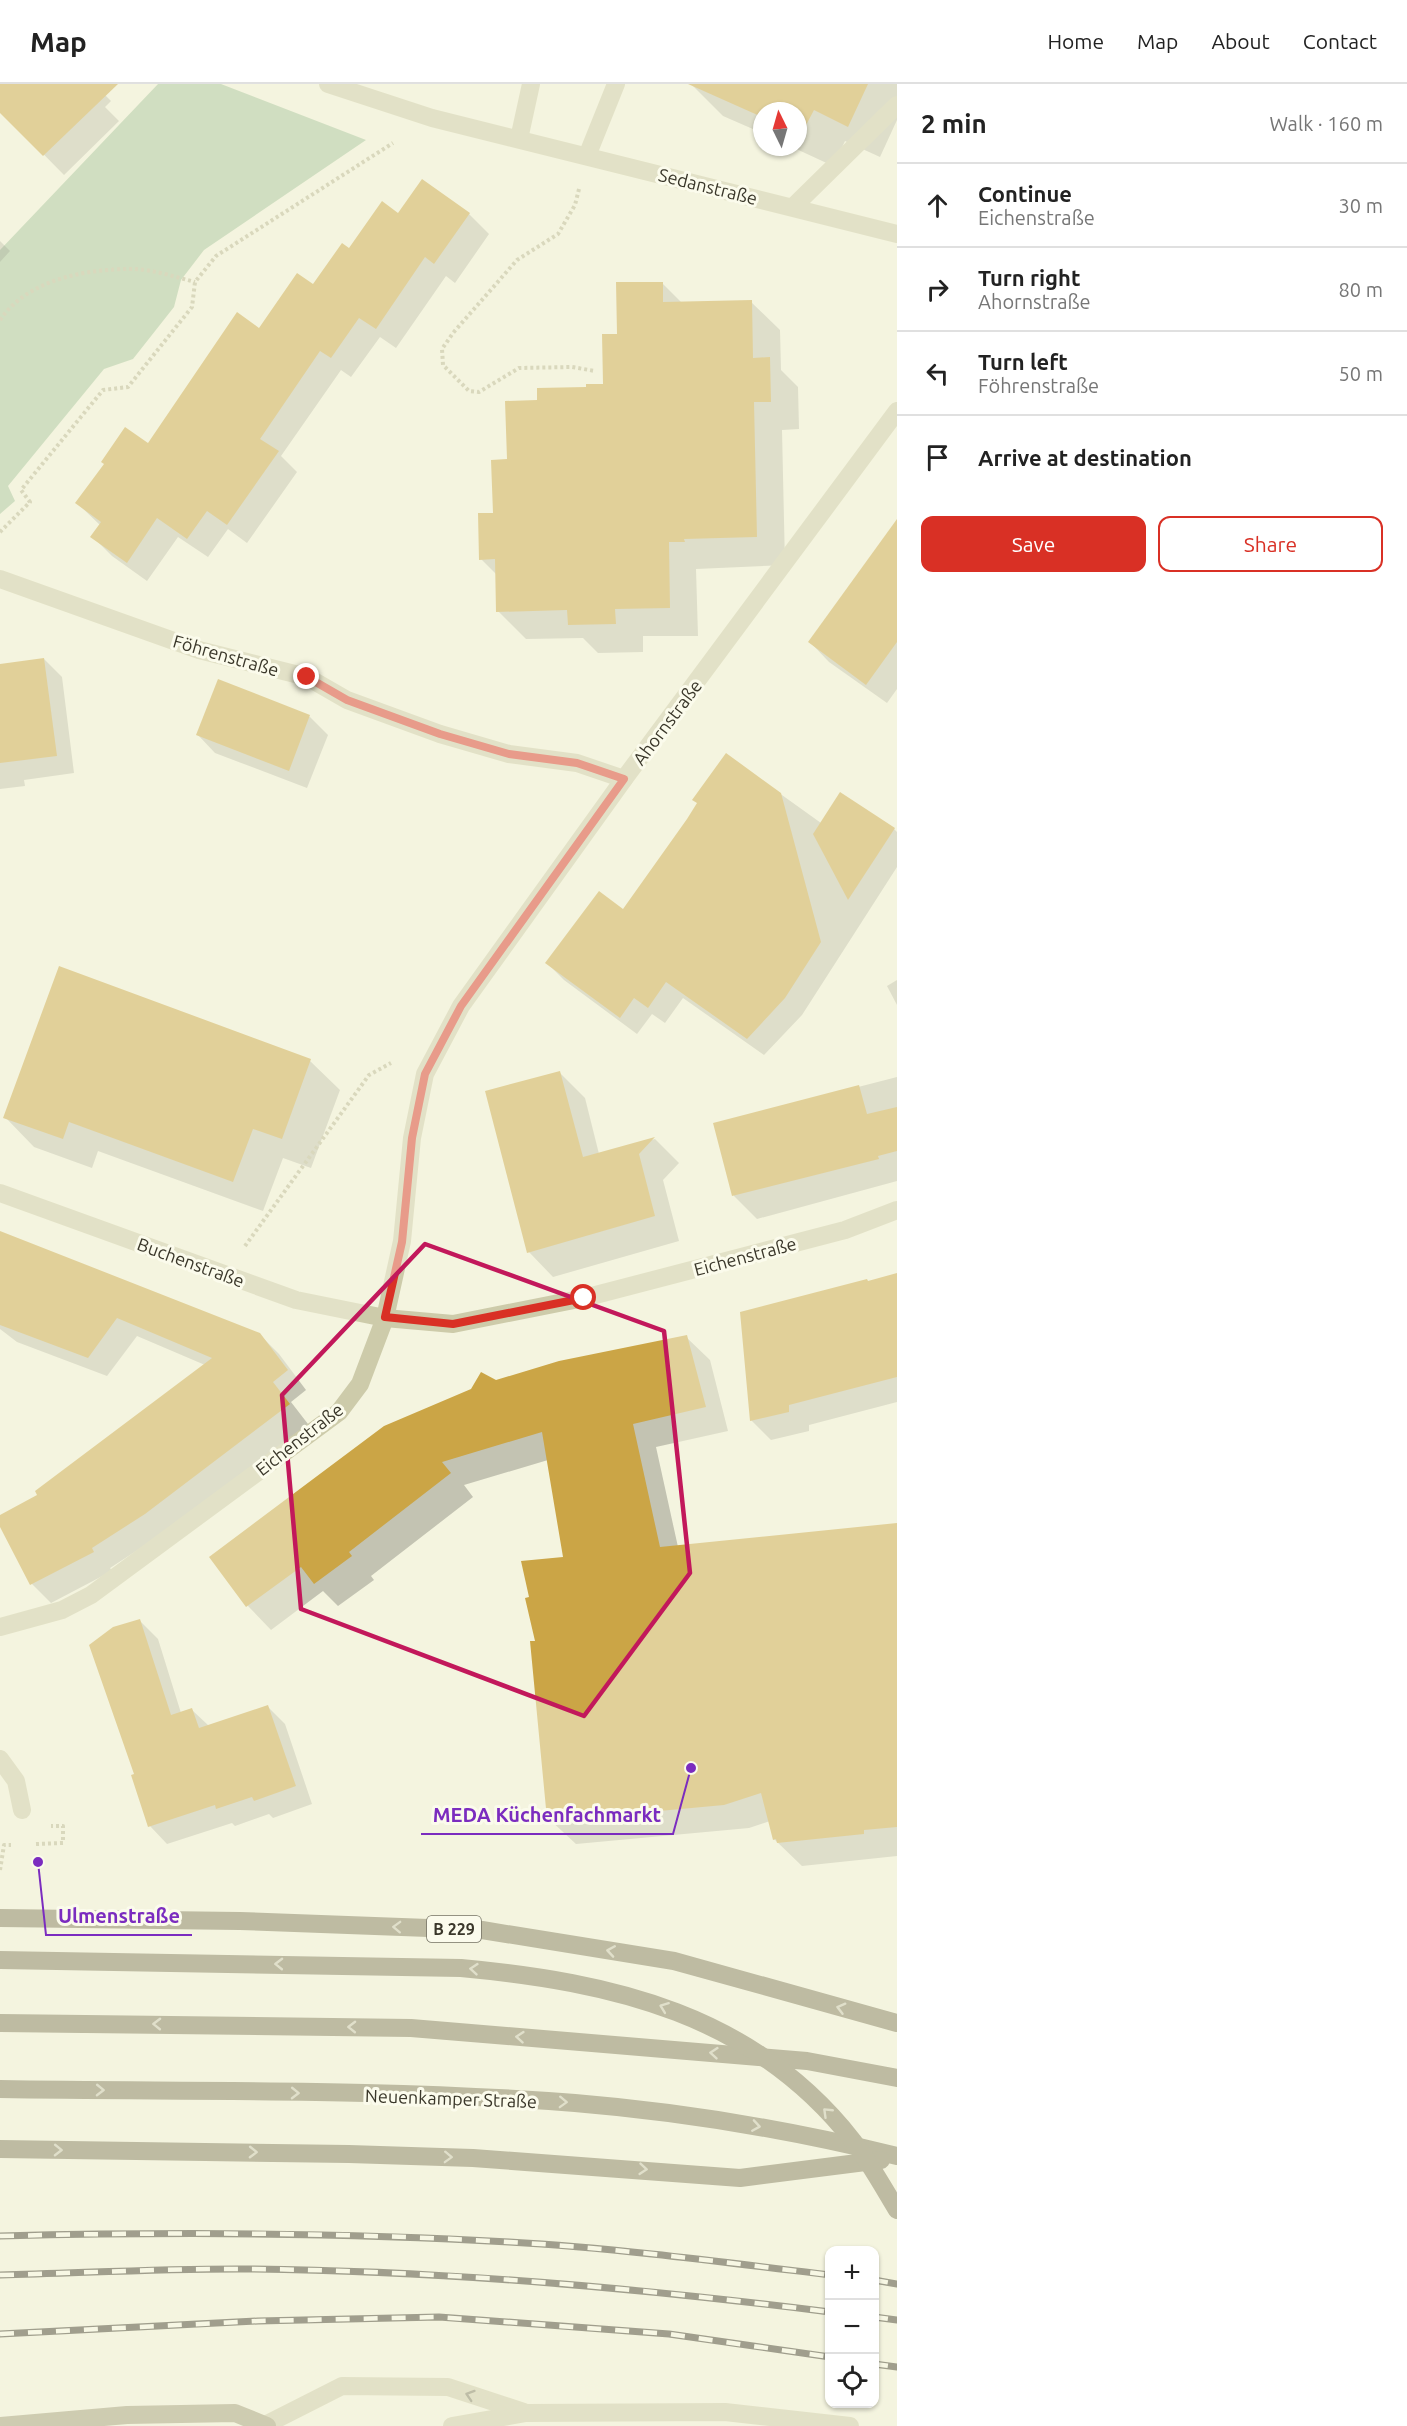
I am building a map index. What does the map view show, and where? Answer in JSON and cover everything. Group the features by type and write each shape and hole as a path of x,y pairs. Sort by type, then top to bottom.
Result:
{"main road":[{"name":"B 229","path":"0,1918 240,1921 482,1930 674,1961 897,2023"},
{"path":"0,1960 461,1968 524,1974 641,1998 692,2017 726,2035 787,2075 831,2116 852,2140 897,2210"},
{"path":"0,2023 411,2028 807,2061 897,2078"},
{"name":"Neuenkamper Straße","path":"0,2089 399,2094 573,2103 683,2115 809,2135 897,2157"},
{"path":"0,2149 473,2158 740,2178 897,2157"}],"street":[{"name":"Sedanstraße","path":"328,84 432,118 897,234"},
{"path":"519,139 531,84"},
{"path":"587,156 616,84"},
{"path":"793,207 897,105"},
{"name":"Ahornstraße","path":"385,1317 402,1242 412,1138 425,1074 444,1035 474,987 624,779 897,411"},
{"name":"Föhrenstraße","path":"0,579 199,650 307,677 347,700 440,734 509,754 577,763 624,779"},
{"name":"Buchenstraße","path":"0,1193 296,1300 385,1317"},
{"name":"Eichenstraße","path":"0,1627 62,1610 91,1595 339,1412 360,1384 385,1317 453,1324 504,1315 584,1298 845,1230 897,1210"},
{"path":"0,1760 16,1781 22,1810"},
{"path":"0,2426 127,2415 235,2413 266,2425 342,2386 447,2387 526,2413"},
{"path":"452,2426 526,2413 724,2412 850,2426"}],"path":[{"path":"1,528 30,502 21,490 103,390 128,387 192,307 195,282 216,256 432,118"},
{"path":"587,156 575,205 558,234 517,260 453,333 442,349 443,365 469,391 479,392 519,368 572,367 595,371"},
{"path":"0,320 8,308 39,286 80,274 134,269 195,282"},
{"path":"223,1274 369,1075 444,1035"},
{"path":"0,1870 4,1845"}],"highlighted area":[{"path":"425,1244 664,1331 690,1573 584,1716 301,1609 282,1395"}],"green space":[{"path":"158,84 221,84 366,140 204,250 181,280 174,307 133,359 104,369 8,486 15,501 0,514 0,250"}],"building":[{"path":"0,84 118,84 43,156 0,113"},
{"path":"688,84 868,84 848,127 814,110 807,123 807,102 753,102 753,113"},
{"path":"422,179 470,213 434,264 425,257 376,329 359,318 331,358 320,351 260,439 279,451 227,525 207,511 187,539 157,518 127,563 90,537 101,522 75,503 104,464 101,462 125,427 148,443 237,312 259,328 297,273 313,284 342,243 349,248 382,201 398,213"},
{"path":"616,282 663,282 663,302 752,300 753,358 770,357 771,402 754,402 757,537 684,539 685,542 669,542 670,608 615,609 616,624 568,625 567,610 496,612 495,559 479,560 478,513 493,513 491,460 507,459 505,401 537,400 537,388 586,387 586,384 603,384 602,334 617,334"},
{"path":"897,519 897,642 866,685 808,642"},
{"path":"44,658 57,756 0,763 0,664"},
{"path":"218,679 310,715 289,771 196,735"},
{"path":"726,753 781,793 821,942 785,998 747,1039 666,982 648,1008 634,998 620,1018 545,963 599,891 623,909 687,819 697,803 692,800"},
{"path":"840,792 895,828 848,900 813,834"},
{"path":"59,966 311,1059 282,1139 253,1129 233,1182 69,1122 63,1139 3,1118"},
{"path":"560,1071 583,1157 655,1137 639,1154 655,1216 527,1253 485,1091"},
{"path":"859,1085 867,1114 897,1107 897,1151 878,1156 879,1159 732,1196 713,1123"},
{"path":"0,1231 260,1333 288,1370 273,1382 290,1404 145,1514 92,1548 94,1552 30,1585 0,1527 0,1515 37,1495 35,1491 212,1358 117,1318 88,1358 0,1325"},
{"path":"897,1273 897,1377 789,1405 789,1412 750,1421 740,1312"},
{"path":"687,1335 706,1407 633,1424 660,1547 897,1523 897,1827 864,1830 864,1834 777,1843 776,1839 773,1840 761,1793 724,1805 551,1821 551,1818 547,1819 530,1641 535,1641 525,1598 529,1597 521,1561 563,1557 542,1432 442,1462 451,1473 349,1552 352,1556 314,1584 301,1567 246,1607 209,1557 384,1426 471,1389 481,1372 496,1380 559,1361"},
{"path":"140,1619 171,1715 192,1708 199,1728 268,1705 296,1786 254,1801 252,1797 216,1809 215,1805 148,1827 131,1775 134,1774 89,1645 113,1627"}],"railway":[{"path":"0,2236 127,2234 382,2236 589,2248 825,2274"},
{"path":"0,2275 222,2269 398,2273 614,2288 825,2311"},
{"path":"879,2281 897,2284"},
{"path":"0,2334 258,2321 439,2317 669,2334 825,2356"},
{"path":"879,2318 897,2320"},
{"path":"879,2365 897,2367"}],"place":[{"name":"MEDA Küchenfachmarkt","path":"691,1768"},
{"name":"Ulmenstraße","path":"38,1862"}],"route":[{"path":"307,677 347,700 440,734 509,754 577,763 624,779 461,1006 425,1074 412,1138 402,1242 385,1317 453,1324 584,1298"}]}
